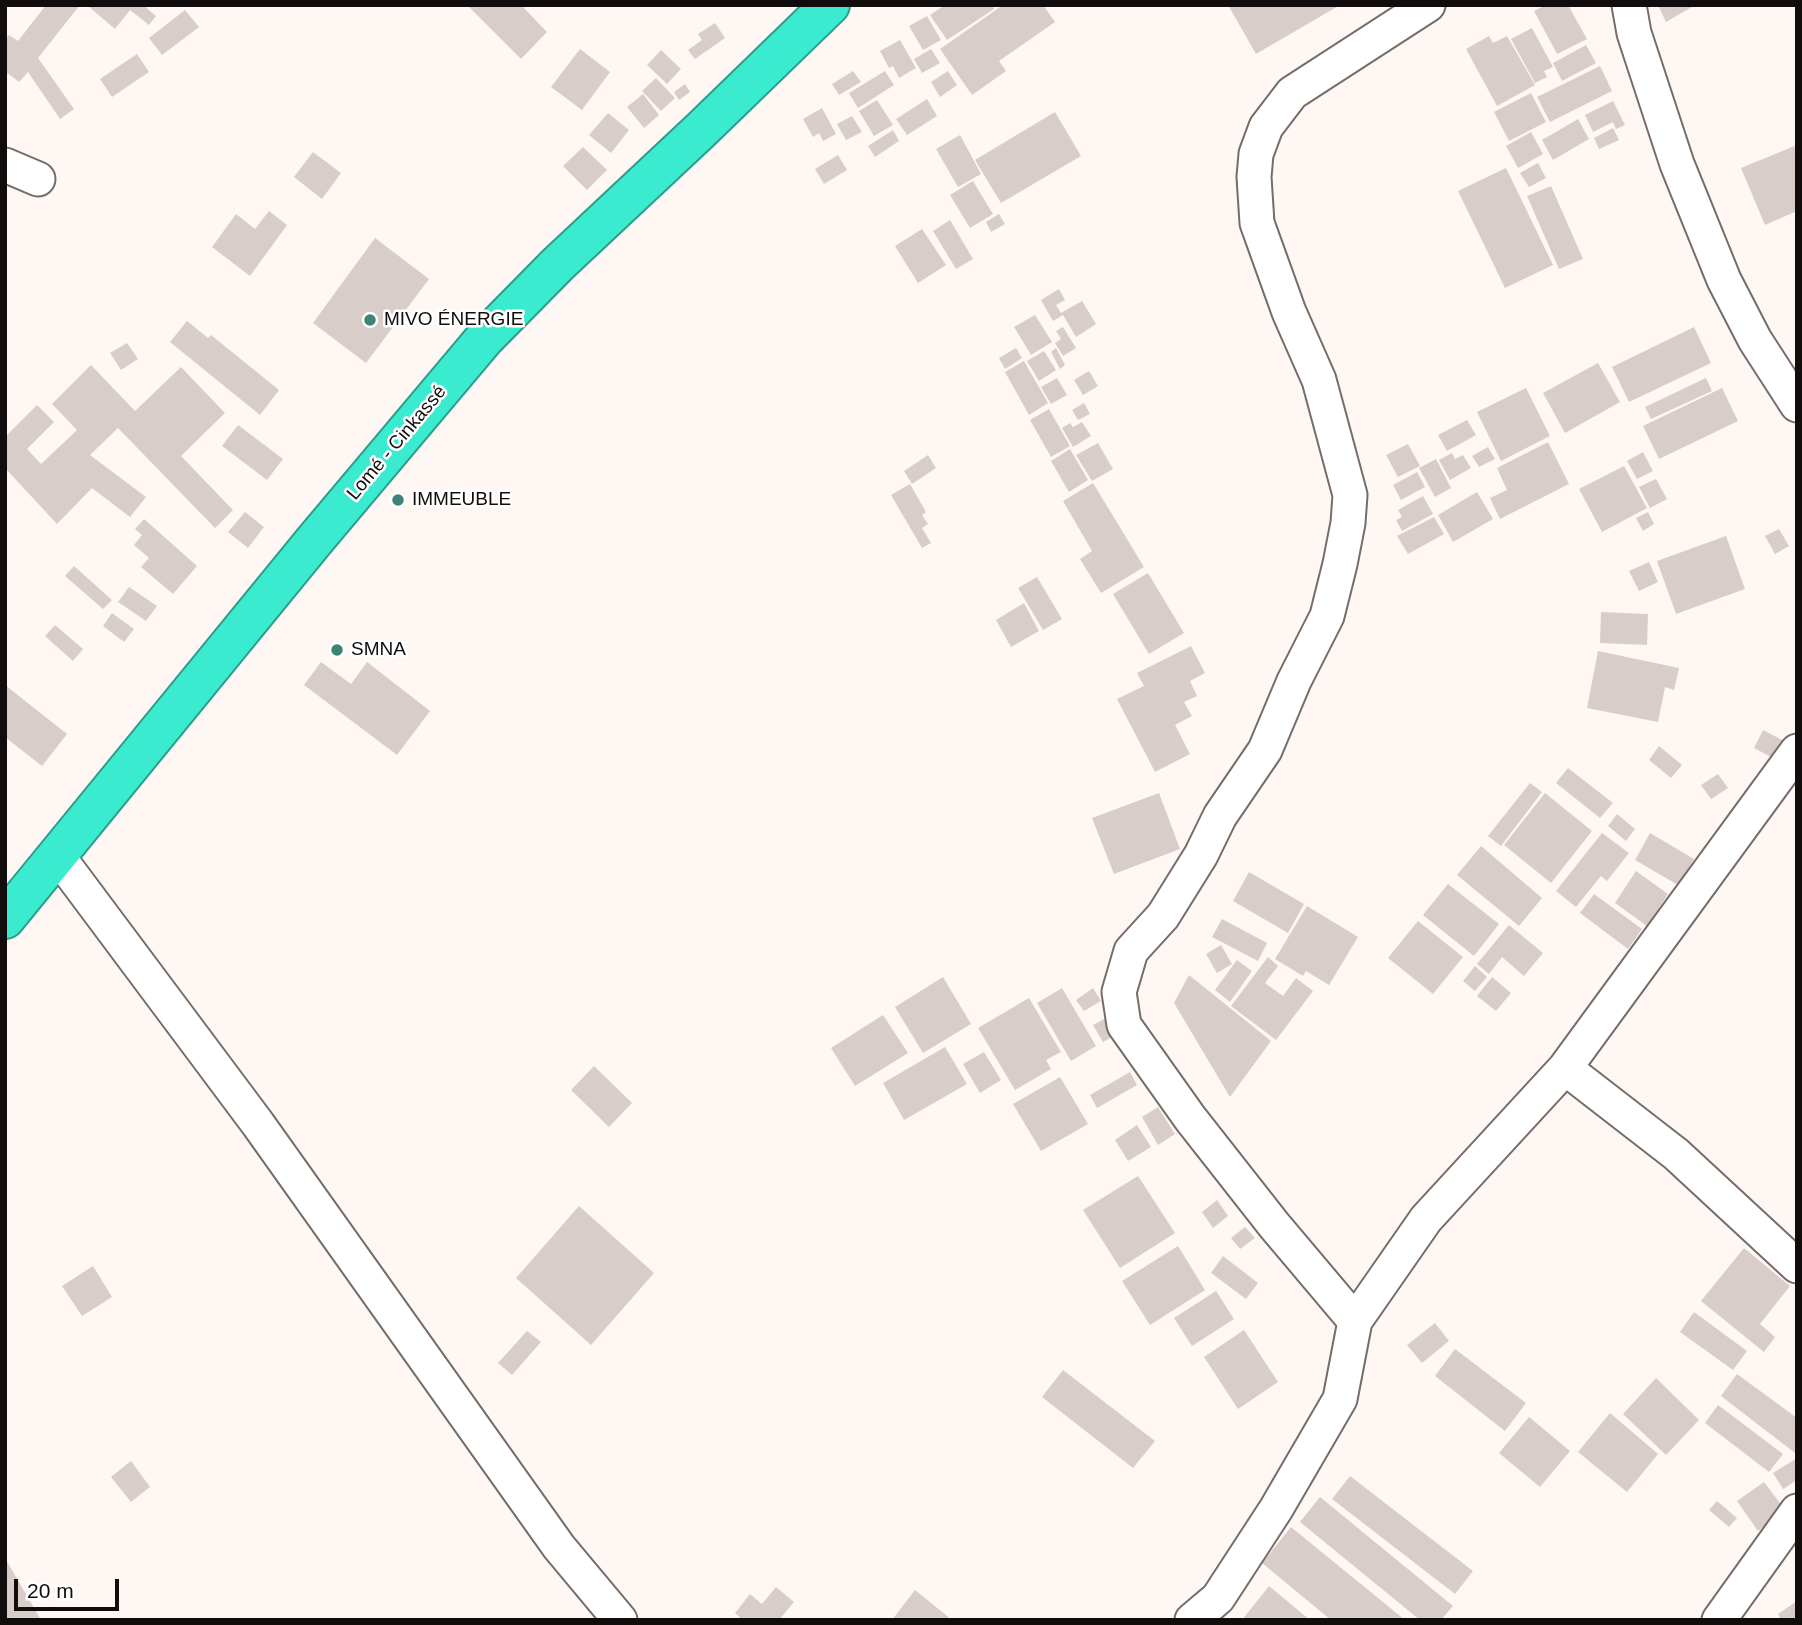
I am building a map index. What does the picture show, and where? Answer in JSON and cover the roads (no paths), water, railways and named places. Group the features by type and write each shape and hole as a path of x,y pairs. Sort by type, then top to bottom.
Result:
{"highway":[{"name":"Lomé - Cinkassé","path":"5,919 484,339 558,264 830,5"}],"street":[{"path":"1355,1321 1274,1225 1190,1118 1124,1025 1119,992 1131,951 1163,916 1220,816 1265,750 1294,681 1327,616 1348,523 1350,495 1319,380 1289,312 1257,223 1254,177 1256,154 1266,127 1292,93 1428,5"},
{"path":"1629,5 1634,33 1677,164 1724,280 1755,340 1797,405"},
{"path":"5,165 38,179"},
{"path":"1192,1620 1218,1598 1276,1509 1340,1399 1355,1321 1426,1219 1565,1068 1797,751"},
{"path":"57,855 258,1124 559,1547 620,1620"},
{"path":"1565,1068 1676,1154 1797,1266"},
{"path":"1719,1620 1797,1511"}],"place":[{"name":"MIVO ÉNERGIE","path":"370,320"},
{"name":"IMMEUBLE","path":"398,500"},
{"name":"SMNA","path":"337,650"}]}
